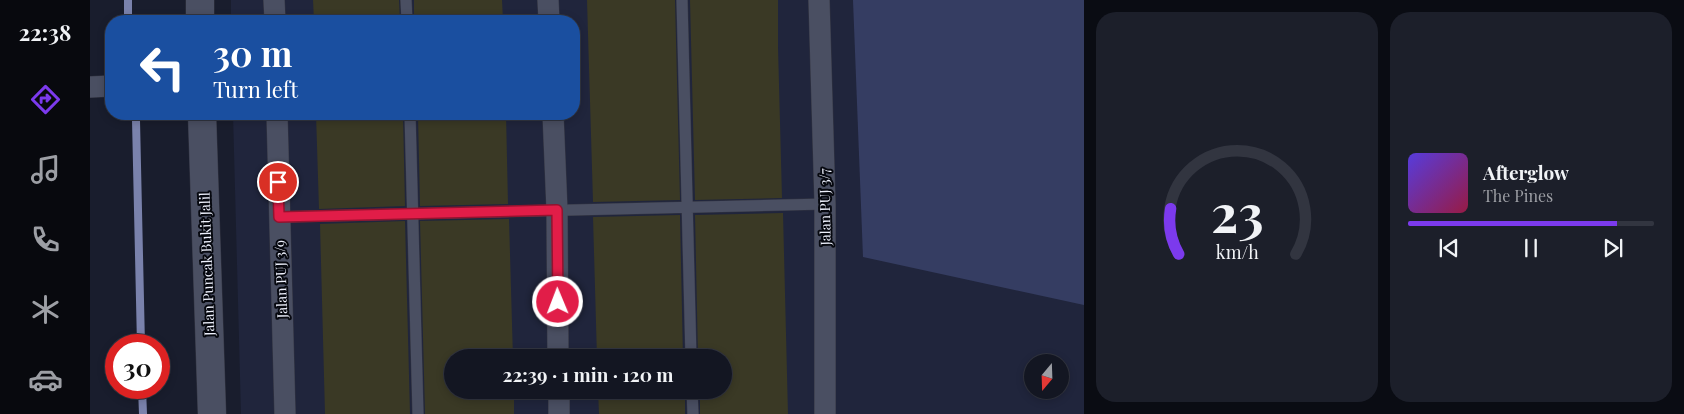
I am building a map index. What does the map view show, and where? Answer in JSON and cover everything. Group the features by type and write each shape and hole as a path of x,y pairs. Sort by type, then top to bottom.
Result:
{"street":[{"path":"200,0 200,15"},
{"path":"274,0 275,15"},
{"path":"548,0 549,15"},
{"name":"Jalan PUJ 3/7","path":"819,0 825,204 824,414"},
{"path":"90,87 105,86"},
{"name":"Jalan Puncak Bukit Jalil","path":"202,120 212,414"},
{"name":"Jalan PUJ 3/9","path":"277,120 285,414"},
{"path":"553,120 557,210 558,349"},
{"path":"559,399 559,414"}],"lane":[{"path":"406,0 407,15"},
{"path":"682,0 692,349"},
{"path":"410,120 418,414"},
{"path":"279,217 825,204"},
{"path":"692,399 693,414"}],"shaded area":[{"path":"231,0 1084,0 1084,414 241,414 233,120 580,120 580,15 231,15"},
{"path":"853,0 1084,0 1084,305 863,257"}],"building":[{"path":"313,0 399,0 400,15 314,15"},
{"path":"414,0 502,0 503,15 414,15"},
{"path":"587,0 675,0 680,200 593,202"},
{"path":"690,0 778,0 782,198 695,200"},
{"path":"316,120 403,120 405,206 319,209"},
{"path":"418,120 506,120 508,204 420,206"},
{"path":"783,213 788,414 700,414 700,399 732,399 732,349 698,349 695,215"},
{"path":"680,215 683,349 597,349 593,217"},
{"path":"509,219 513,349 444,349 444,399 514,399 514,414 425,414 420,221"},
{"path":"405,221 410,414 325,414 320,224"},
{"path":"598,399 685,399 685,414 599,414"}],"waterway":[{"path":"128,0 128,15"},
{"path":"136,120 141,334"},
{"path":"142,399 143,414"}],"route":[{"path":"278,182 279,217 557,210 558,302"}]}
